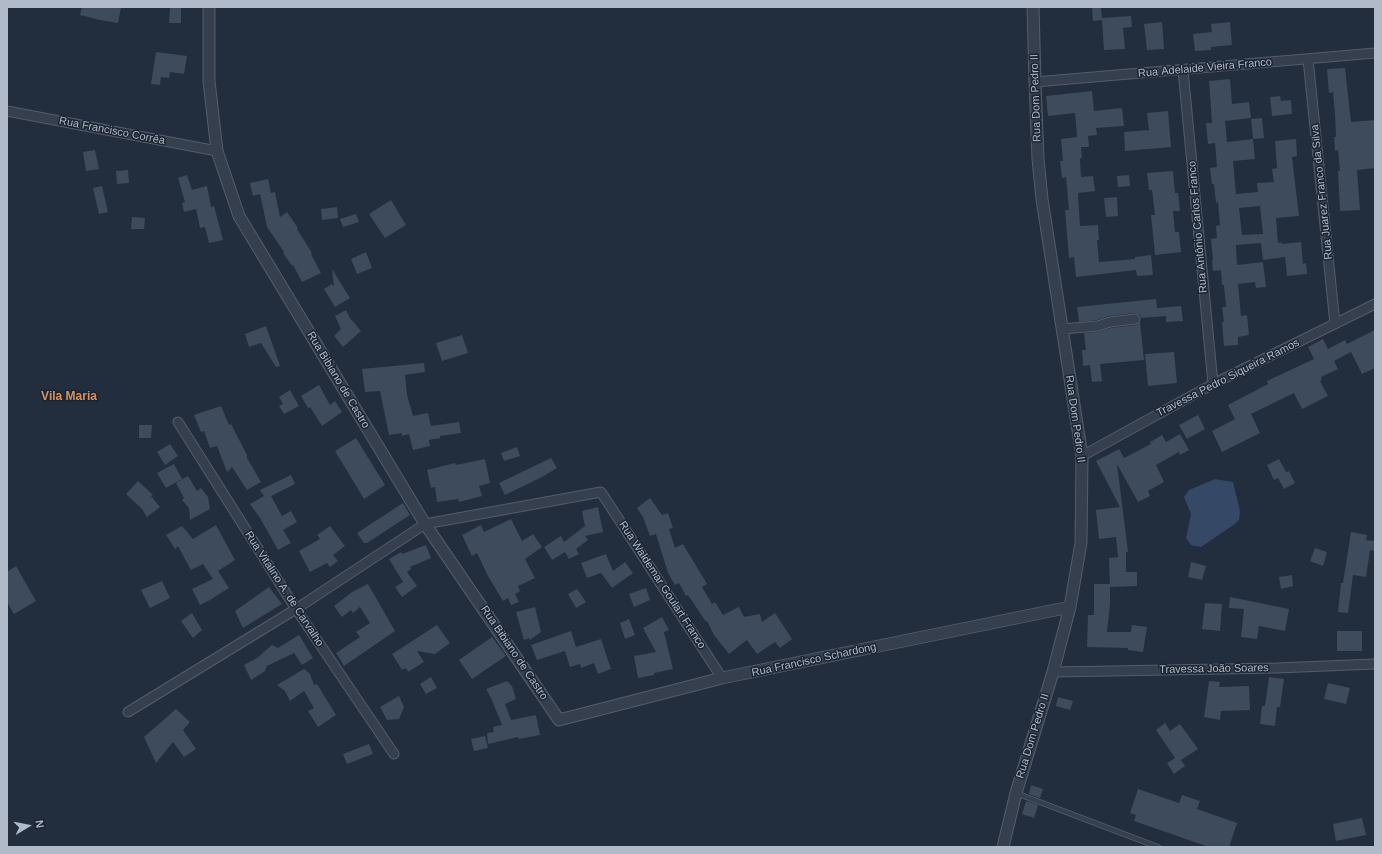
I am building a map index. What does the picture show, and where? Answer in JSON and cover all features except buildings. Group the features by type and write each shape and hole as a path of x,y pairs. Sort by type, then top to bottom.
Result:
{"street":[{"name":"Rua Bibiano de Castro","path":"210,7 209,81 217,151 239,216 425,524 559,720"},
{"name":"Rua Dom Pedro II","path":"1003,847 1016,793 1053,672 1070,607 1081,543 1082,456 1042,199 1038,159 1034,7"},
{"name":"Rua Adelaide Vieira Franco","path":"1035,82 1375,53"},
{"name":"Rua Juarez Franco da Silva","path":"1308,59 1335,324"},
{"name":"Rua Antônio Carlos Franco","path":"1183,70 1213,384"},
{"name":"Rua Francisco Corrêa","path":"7,111 217,151"},
{"name":"Travessa Pedro Siqueira Ramos","path":"1082,456 1213,384 1375,304"},
{"path":"1062,329 1098,326 1110,322 1135,319"},
{"name":"Rua Vitalino A. de Carvalho","path":"178,422 296,609 394,754"},
{"name":"Rua Waldemar Goulart Franco","path":"425,524 602,492 722,678"},
{"path":"128,712 296,609 425,524"},
{"name":"Rua Francisco Schardong","path":"559,720 722,678 1070,607"},
{"name":"Travessa João Soares","path":"1053,672 1277,668 1375,664"}],"lane":[{"path":"1016,793 1158,847"}],"water":[{"path":"1215,479 1233,482 1240,511 1239,520 1201,547 1191,545 1186,538 1191,514 1184,497 1189,490"}],"district":[{"name":"Vila Maria","path":"69,397"}]}
